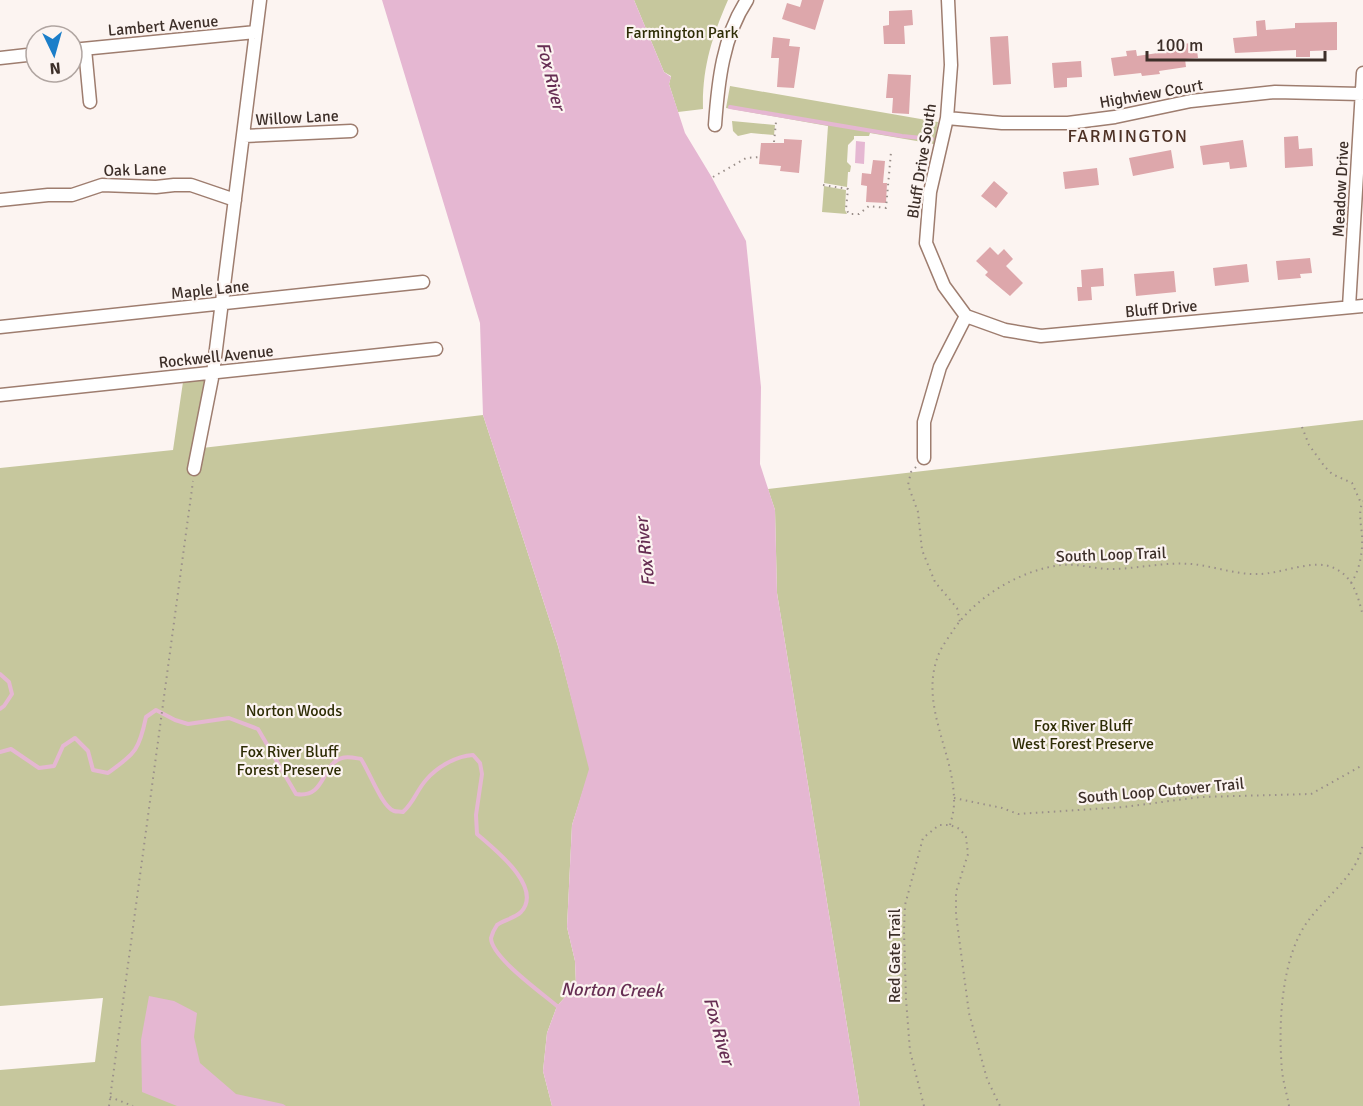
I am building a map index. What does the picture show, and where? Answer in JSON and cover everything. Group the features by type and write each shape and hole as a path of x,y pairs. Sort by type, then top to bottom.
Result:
{"street":[{"path":"194,469 213,373 260,0"},
{"path":"715,125 719,76 733,30 747,0"},
{"name":"Bluff Drive South","path":"948,0 951,65 947,118 930,192 926,243 944,286 966,316"},
{"name":"Lambert Avenue","path":"84,48 256,32"},
{"path":"0,58 24,55"},
{"name":"Meadow Drive","path":"1349,307 1363,73"},
{"path":"84,76 90,102"},
{"name":"Highview Court","path":"947,118 1002,123 1068,123 1115,117 1191,101 1275,92 1361,94"},
{"name":"Willow Lane","path":"244,136 351,131"},
{"name":"Oak Lane","path":"0,200 72,195 102,185 156,187 191,185 235,200"},
{"name":"Maple Lane","path":"0,327 423,282"},
{"name":"Bluff Drive","path":"966,316 1005,330 1041,336 1363,306"},
{"path":"924,458 924,422 940,367 966,316"},
{"name":"Rockwell Avenue","path":"0,395 436,349"}],"path":[{"path":"774,142 776,122"},
{"path":"823,184 848,189 846,209 849,214 859,214 869,206 886,207 891,152"},
{"path":"713,177 746,158 760,157"},
{"path":"882,180 889,180"},
{"path":"1302,427 1309,445 1325,467 1332,474 1352,483 1362,502 1362,547 1358,570 1352,583 1361,600 1363,616"},
{"path":"924,458 924,464 911,472 908,485 918,512 922,550 935,582 957,608 960,622"},
{"path":"109,1106 194,469"},
{"name":"South Loop Trail","path":"950,825 954,798 934,708 932,684 938,656 960,622 975,606 1006,584 1037,570 1062,565 1103,569 1140,568 1172,563 1257,574 1281,572 1307,565 1332,566 1347,574 1352,583"},
{"name":"South Loop Cutover Trail","path":"954,798 1018,813 1125,807 1200,797 1311,794 1363,765"},
{"name":"Red Gate Trail","path":"924,1106 910,1051 906,999 905,905 923,838 939,825 950,825"},
{"path":"950,825 960,829 966,837 968,854 956,892 956,915 969,1013 987,1079 1000,1106"},
{"path":"1289,1106 1282,1070 1282,1022 1286,976 1295,942 1308,921 1342,884 1362,852 1363,843"},
{"path":"110,1097 133,1106"}],"green space":[{"name":"Farmington Park","path":"634,0 728,0 717,27 706,66 703,109 678,112 669,84 671,76 664,72"},
{"name":"Farmington Park","path":"730,86 938,122 934,144 870,133 869,136 854,136 848,145 847,162 851,166 848,172 847,187 824,183 828,126 726,108"},
{"path":"732,121 775,125 774,135 751,133 738,136 733,131"},
{"path":"824,186 846,190 845,210 847,214 822,212"},
{"name":"Fox River Bluff Forest Preserve","path":"215,379 202,448 483,415 558,646 590,769 572,825 567,927 575,961 576,985 557,1006 547,1033 543,1071 552,1106 0,1106 0,1070 95,1062 103,998 0,1006 0,468 173,450 183,382"},
{"name":"Fox River Bluff West Forest Preserve","path":"1363,420 1363,1106 860,1106 777,593 775,510 768,489"}],"water":[{"name":"Fox River","path":"382,0 634,0 664,72 671,77 669,84 685,133 746,241 761,387 760,464 775,510 777,593 860,1106 552,1106 543,1071 547,1033 557,1006 576,985 575,961 567,927 572,825 589,769 558,646 483,415 480,323"},
{"path":"856,141 865,142 864,164 855,163"},
{"path":"149,996 174,1001 197,1013 194,1037 200,1063 236,1094 286,1106 177,1106 142,1092 141,1040"}],"building":[{"path":"802,0 824,0 815,30 782,19 787,3 800,7"},
{"path":"912,10 913,25 904,26 905,44 884,44 883,26 889,25 889,11"},
{"path":"1265,20 1266,30 1295,28 1295,23 1337,22 1337,50 1310,51 1310,57 1296,57 1296,50 1235,53 1233,38 1257,36 1256,21"},
{"path":"1008,36 1011,84 993,85 990,37"},
{"path":"773,37 790,39 789,46 800,47 794,88 777,87 779,58 771,58"},
{"path":"1196,42 1198,58 1185,59 1186,67 1159,71 1160,74 1142,76 1141,73 1114,76 1111,58 1127,56 1126,51 1136,50 1137,56 1172,51 1172,46"},
{"path":"1081,61 1082,77 1067,78 1067,87 1054,88 1052,63"},
{"path":"888,74 911,75 909,114 892,113 893,98 886,98"},
{"path":"1298,136 1299,149 1312,148 1313,166 1285,168 1284,137"},
{"path":"784,139 802,140 799,173 780,171 781,166 759,164 761,143 784,143"},
{"path":"1243,140 1247,167 1230,169 1229,162 1203,165 1200,146"},
{"path":"1171,150 1174,168 1133,176 1129,158"},
{"path":"873,160 885,161 883,183 887,183 886,203 866,202 867,186 861,185 862,173 871,174"},
{"path":"1097,168 1099,185 1065,189 1063,172"},
{"path":"994,181 1008,193 996,208 981,196"},
{"path":"990,247 998,255 1004,249 1013,259 1006,266 1023,283 1010,296 985,275 988,272 976,261"},
{"path":"1310,258 1312,273 1300,274 1301,278 1278,280 1276,261"},
{"path":"1247,264 1249,282 1215,286 1213,268"},
{"path":"1103,268 1104,286 1091,287 1092,300 1078,301 1077,287 1082,287 1081,270"},
{"path":"1174,271 1176,292 1136,296 1134,274"}],"waterway":[{"path":"730,107 932,139"},
{"name":"Norton Creek","path":"0,674 9,682 12,694 0,709"},
{"name":"Norton Creek","path":"0,752 11,749 39,768 54,766 63,746 75,738 88,751 93,770 108,773 134,750 141,737 146,717 156,710 188,724 229,718 258,729 296,794 313,791 335,761 344,757 361,759 385,803 394,811 403,812 430,775 447,763 473,755 480,763 482,774 476,815 477,834 514,869 526,891 526,902 521,912 496,926 491,938 493,946 518,974 557,1006 560,1006"}],"district":[{"name":"FARMINGTON","path":"1128,136"}],"park label":[{"name":"Norton Woods","path":"294,710"}]}
